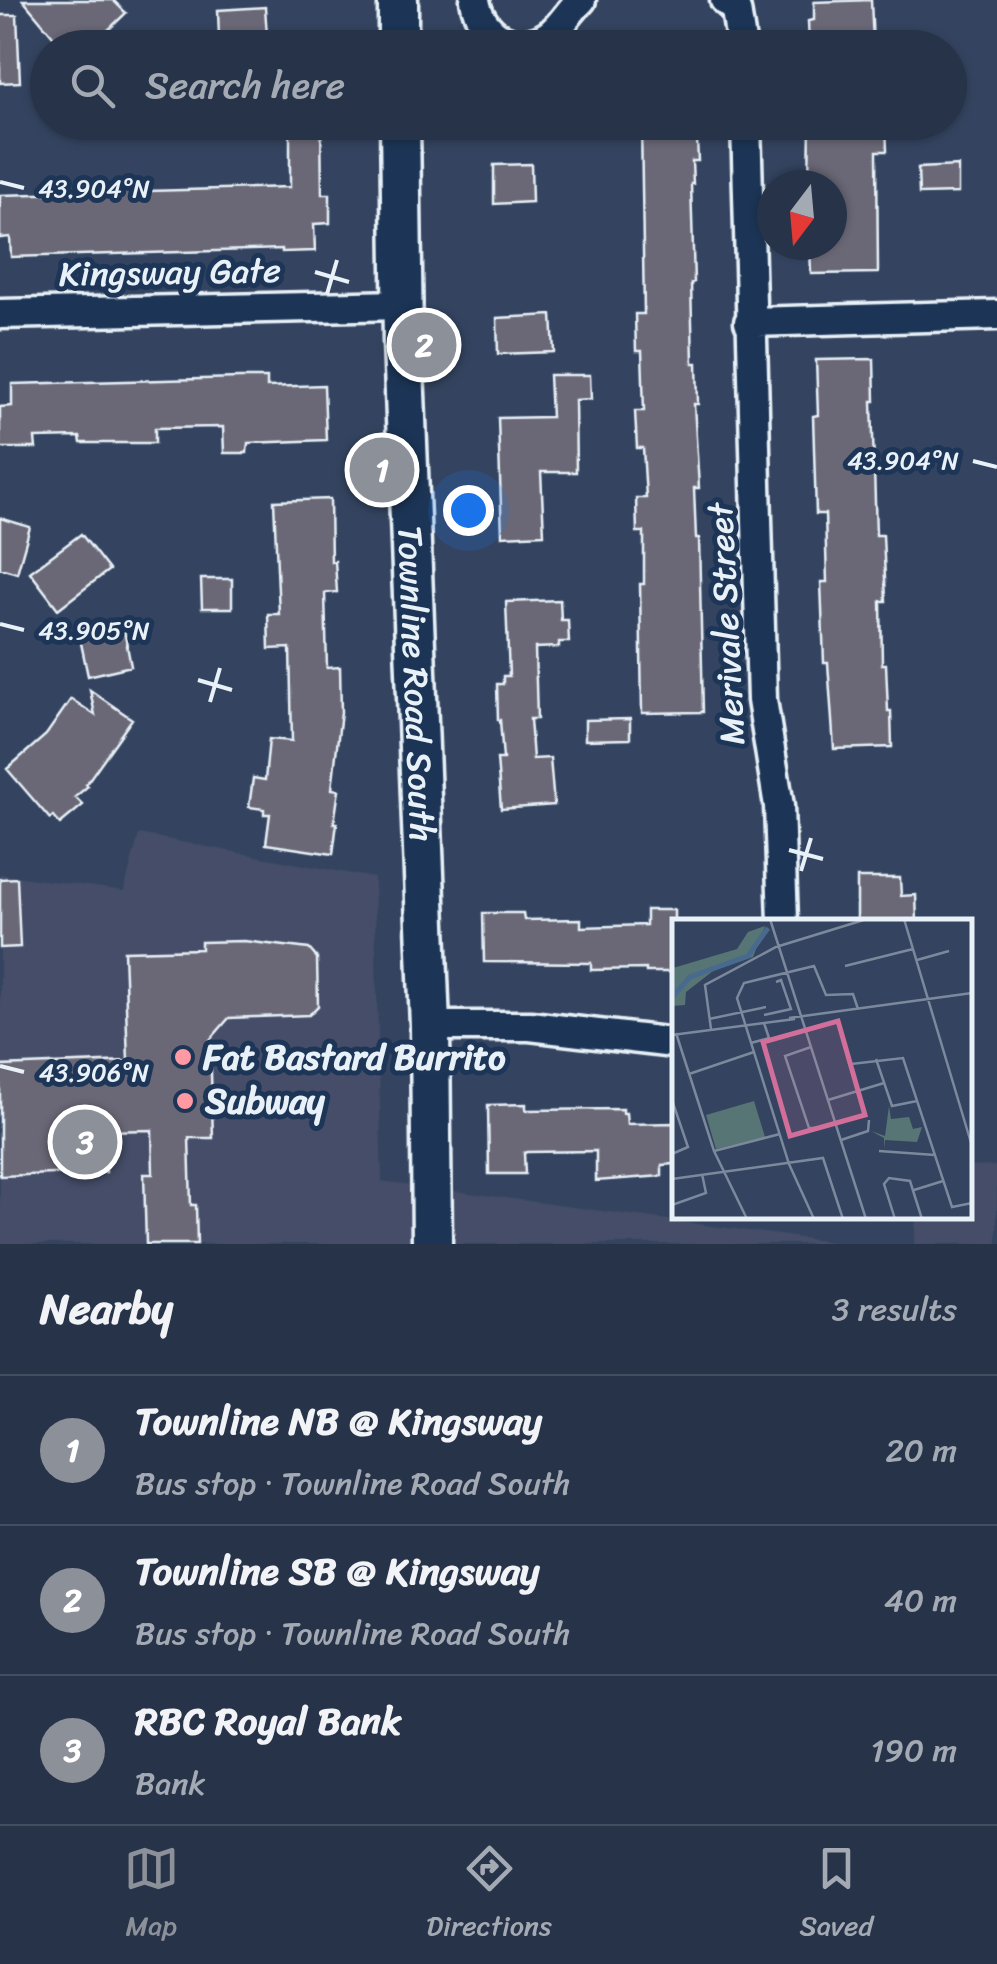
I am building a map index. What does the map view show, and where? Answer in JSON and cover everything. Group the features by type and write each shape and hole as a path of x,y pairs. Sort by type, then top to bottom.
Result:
{"main road":[{"path":"398,0 398,30"},
{"name":"Townline Road South","path":"400,140 402,305 430,1026 432,1244"}],"street":[{"path":"475,0 480,20 488,30"},
{"path":"555,30 582,0"},
{"path":"725,0 736,10 739,30"},
{"name":"Merivale Street","path":"746,140 762,700 778,806 783,919"},
{"name":"Kingsway Gate","path":"0,314 402,305"},
{"path":"750,322 997,315"},
{"path":"430,1026 530,1026 672,1043"}],"shaded area":[{"path":"139,834 374,878 382,1181 845,1244 0,1244 0,874 124,891"},
{"path":"997,1166 997,1244 914,1244 916,1219 972,1219 972,1167"}],"building":[{"path":"23,0 113,0 126,13 108,30 48,30"},
{"path":"871,0 872,30 808,30 808,21 814,20 814,2"},
{"path":"265,7 267,30 219,30 218,10"},
{"path":"0,15 17,15 20,82 0,83"},
{"path":"290,140 321,140 322,194 330,194 330,223 314,224 315,251 11,257 10,237 0,238 0,195 290,187"},
{"path":"641,140 697,140 698,161 692,161 691,184 691,283 693,363 697,363 698,404 694,404 699,488 694,488 703,712 642,713 640,584 644,584 644,532 637,532 636,498 646,498 643,448 637,448 635,411 644,411 642,351 636,351 635,314 644,314"},
{"path":"810,140 887,140 887,151 877,151 878,273 811,274 811,260 847,260 847,170 809,170"},
{"path":"531,164 532,202 494,204 494,165"},
{"path":"958,166 958,193 919,194 918,168"},
{"path":"552,315 554,352 498,354 497,318"},
{"path":"874,359 876,535 883,535 886,601 881,601 882,664 886,664 892,747 834,749 828,663 824,663 821,582 827,582 825,514 816,514 816,360"},
{"path":"549,375 590,375 591,399 575,400 576,472 541,472 544,534 502,536 498,418 551,417"},
{"path":"267,378 267,387 324,385 326,440 248,443 247,453 224,453 223,427 155,428 155,443 81,443 80,437 35,438 36,448 0,448 0,407 12,406 12,384"},
{"path":"330,499 331,562 335,561 337,592 325,593 327,668 340,667 341,712 332,789 339,790 333,854 266,844 270,814 249,807 253,778 265,780 269,739 292,741 290,648 269,649 268,614 279,614 274,501"},
{"path":"0,518 30,527 17,573 0,568"},
{"path":"81,534 109,570 58,609 30,572"},
{"path":"201,579 232,579 232,608 202,608"},
{"path":"560,600 561,620 568,620 569,642 559,642 559,647 535,648 537,719 530,719 533,759 550,758 554,805 501,809 497,759 503,759 497,684 503,684 503,676 509,676 506,602"},
{"path":"122,620 131,666 88,676 78,629"},
{"path":"90,690 132,719 88,786 75,797 83,805 60,824 53,816 50,819 7,769 46,735 71,699 95,715"},
{"path":"630,719 630,739 585,740 585,720"},
{"path":"17,878 20,947 0,948 0,879"},
{"path":"857,878 900,878 901,896 916,895 917,919 857,919"},
{"path":"646,910 674,910 672,972 591,970 591,963 484,962 483,913 523,913 524,920 581,919 581,927 646,925"},
{"path":"244,941 309,949 317,958 318,1006 309,1015 229,1018 210,1040 213,1138 189,1138 191,1205 196,1205 197,1244 146,1244 144,1174 153,1174 152,1130 104,1131 106,1172 0,1176 0,1066 128,1061 124,951 201,949 201,942"},
{"path":"526,1104 526,1110 623,1109 627,1124 672,1123 672,1164 662,1165 662,1176 596,1181 596,1151 527,1152 525,1174 489,1174 488,1105"}],"place":[{"name":"Townline SB @ Kingsway","path":"424,345"},
{"name":"Townline NB @ Kingsway","path":"382,470"},
{"name":"Fat Bastard Burrito","path":"183,1057"},
{"name":"Subway","path":"185,1101"},
{"name":"RBC Royal Bank","path":"85,1142"}]}
